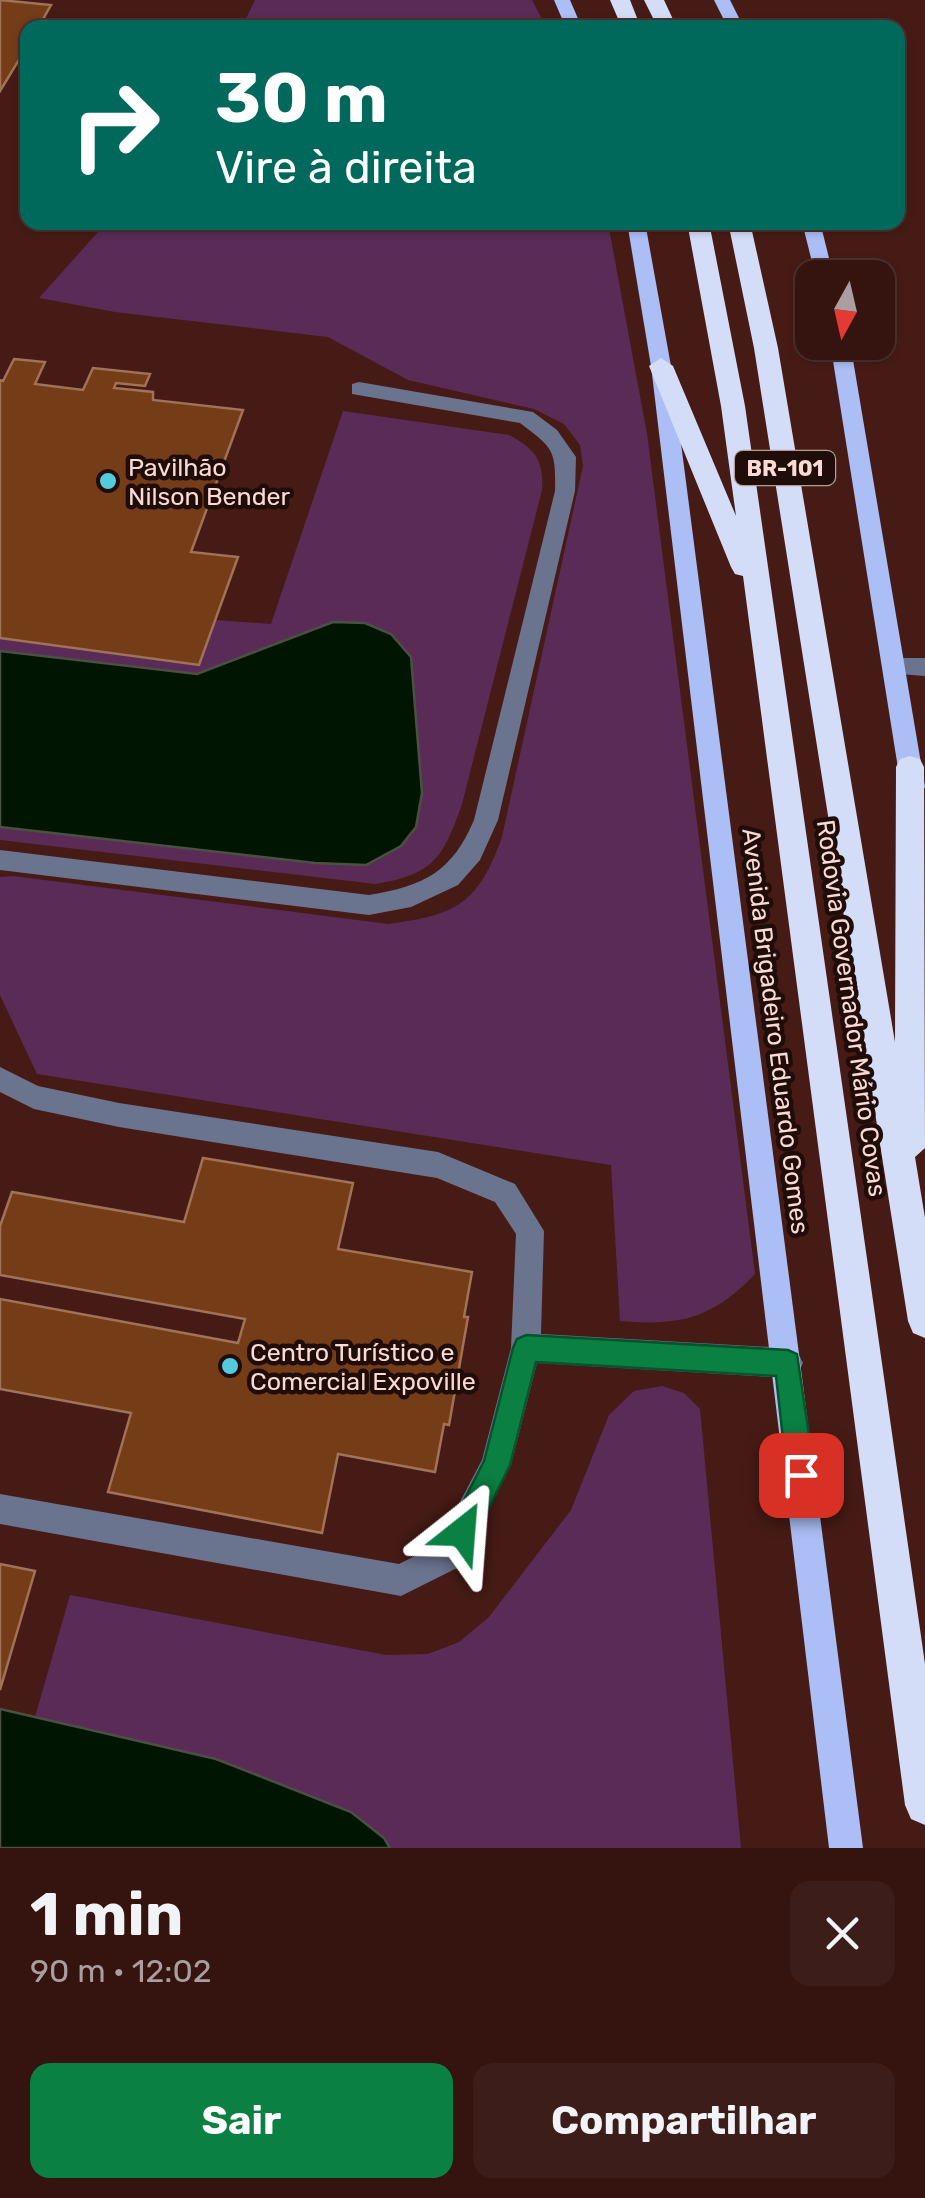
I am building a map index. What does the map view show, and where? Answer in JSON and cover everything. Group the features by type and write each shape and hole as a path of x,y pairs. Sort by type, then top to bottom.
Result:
{"highway":[{"name":"Rodovia Governador Mário Covas","path":"700,230 733,406 925,1805"},
{"name":"Rodovia Governador Mário Covas","path":"740,230 766,348 925,1322"},
{"path":"662,366 761,611"},
{"path":"910,767 912,1236"}],"main road":[{"name":"Avenida Brigadeiro Eduardo Gomes","path":"637,230 662,366 846,1848"},
{"path":"813,230 820,260"},
{"path":"843,360 925,861"}],"street":[{"path":"0,860 369,905 403,900 438,886 470,858 486,820 566,492 566,457 550,434 526,417 360,389"},
{"path":"894,667 925,667"},
{"path":"0,1078 34,1097 119,1115 438,1165 505,1193 530,1231 526,1348 496,1465 477,1508 448,1556 401,1580 0,1508"},
{"path":"526,1348 788,1363"}],"shaded area":[{"path":"255,0 532,0 542,20 245,20"},
{"path":"100,230 609,230 647,434 755,1274 724,1301 678,1320 620,1321 611,1165 37,1074 0,995 0,877 388,924 432,916 474,892 502,837 583,466 580,445 564,424 534,409 408,380 328,337 115,312 39,298"},
{"path":"343,411 509,435 536,456 541,471 542,490 462,804 442,850 424,869 376,884 0,840 0,827 315,863 366,865 401,846 416,827 422,793 411,657 333,622 197,674 0,651 0,638 199,665 216,620 271,624"},
{"path":"333,622 365,623 391,634 411,657 422,793 416,827 401,846 366,865 315,863 0,827 0,651 197,674"},
{"path":"662,1386 684,1393 700,1409 741,1848 390,1848 384,1838 328,1803 216,1759 35,1717 70,1595 386,1655 428,1654 459,1642 489,1617 571,1510 609,1415 634,1391"},
{"path":"0,1709 216,1759 351,1812 384,1838 390,1848 0,1848"}],"building":[{"path":"0,0 51,5 43,20 20,20 20,58 0,91"},
{"name":"Pavilhão Nilson Bender","path":"14,359 45,362 35,384 83,390 93,368 150,374 145,386 116,383 114,388 153,392 153,400 243,410 191,552 238,557 199,665 0,638 0,380 3,381"},
{"name":"Centro Turístico e Comercial Expoville","path":"203,1158 353,1183 338,1249 472,1272 449,1425 444,1424 435,1472 338,1454 322,1533 108,1492 131,1413 0,1389 0,1299 238,1343 245,1319 0,1275 0,1226 12,1192 184,1222"},
{"path":"0,1564 35,1571 0,1690"}],"place":[{"name":"Pavilhão Nilson Bender","path":"108,481"},
{"name":"Centro Turístico e Comercial Expoville","path":"230,1366"}],"route":[{"path":"462,1532 496,1465 526,1348 788,1363 801,1475"}]}
